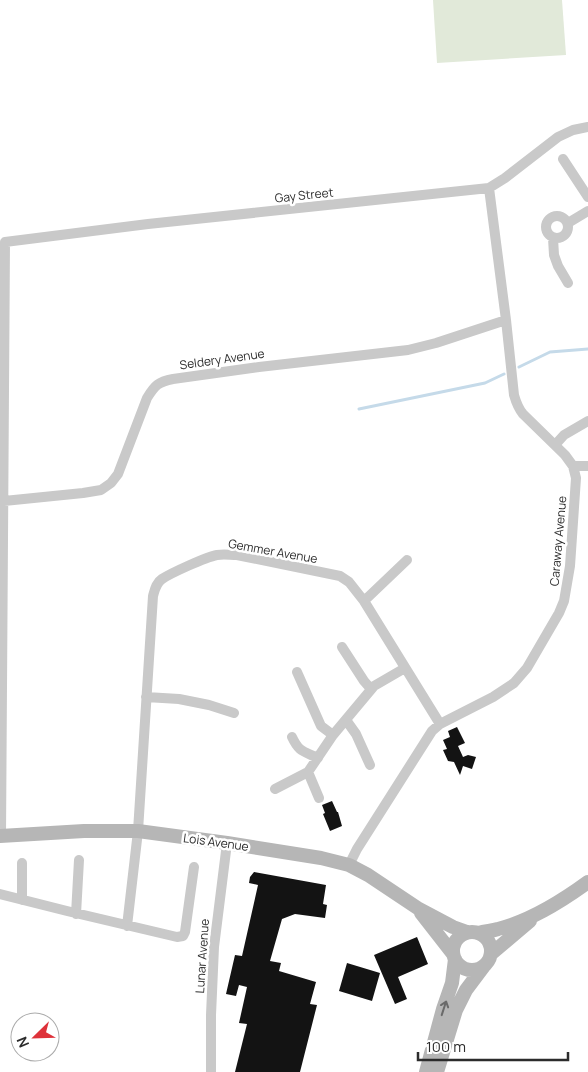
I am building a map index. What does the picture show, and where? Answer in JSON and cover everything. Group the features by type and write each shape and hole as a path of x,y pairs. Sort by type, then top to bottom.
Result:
{"street":[{"name":"Gay Street","path":"3,239 489,188 558,137 573,130 588,127"},
{"path":"563,159 588,197"},
{"path":"489,188 514,395 518,407 573,466 588,466"},
{"path":"568,223 588,211"},
{"path":"558,216 565,219 568,223 568,229 564,236 557,239 554,238 548,234 545,227 551,217 558,216"},
{"path":"554,238 554,255 568,284"},
{"path":"0,836 4,501 3,239"},
{"name":"Seldery Avenue","path":"4,501 83,493 101,490 112,483 118,474 147,398 153,388 161,382 259,367 408,350 436,343 506,320"},
{"path":"555,445 564,435 588,421"},
{"name":"Caraway Avenue","path":"349,865 357,849 432,731 440,724 502,692 514,683 527,668 559,614 564,600 570,566 576,478 573,466"},
{"name":"Gemmer Avenue","path":"128,926 138,831 153,596 156,586 162,579 216,555 224,554 340,576 349,582 364,601 440,724"},
{"path":"364,601 407,560"},
{"path":"342,647 371,689"},
{"path":"275,789 308,772 333,735 371,689 376,684 405,668"},
{"path":"298,672 321,726 333,735"},
{"path":"146,697 179,699 209,704 234,713"},
{"path":"346,720 356,734 370,765"},
{"path":"292,737 299,749 318,758"},
{"path":"308,772 319,798"},
{"name":"Lois Avenue","path":"0,836 84,831 138,831 321,858 349,865 368,875 419,909 453,927 473,932"},
{"name":"Lunar Avenue","path":"211,1072 214,947 227,843"},
{"path":"76,914 80,860"},
{"path":"22,863 22,900"},
{"path":"0,894 177,937 183,936 185,932 194,867"},
{"path":"426,1072 452,983 454,944 456,940 463,934 498,929 538,914 588,882"},
{"name":"Lois Avenue","path":"419,909 454,956"},
{"path":"437,1072 456,1010 466,990 492,954 538,914"},
{"path":"473,932 484,935 490,943 492,954"},
{"path":"454,956 458,964 468,970 479,969 484,966"}],"green space":[{"path":"433,0 562,0 566,55 437,63"}],"building":[{"path":"457,727 465,743 458,746 463,757 468,755 476,757 472,769 463,766 460,775 454,762 448,761 443,750 447,749 443,740 450,737 448,731"},
{"path":"332,801 342,826 330,831 323,814 325,813 322,805"},
{"path":"254,872 326,885 323,904 327,905 325,918 295,914 282,919 270,961 281,963 279,971 316,982 310,1004 317,1005 300,1072 235,1072 247,1024 239,1023 247,987 239,985 236,996 226,994 235,955 242,956 258,885 249,883 250,877"},
{"path":"417,937 428,964 398,977 407,999 395,1004 374,955"},
{"path":"347,963 380,973 372,1001 339,991"}],"waterway":[{"path":"519,367 550,352 588,349"},
{"path":"359,409 485,383 504,374"}]}
